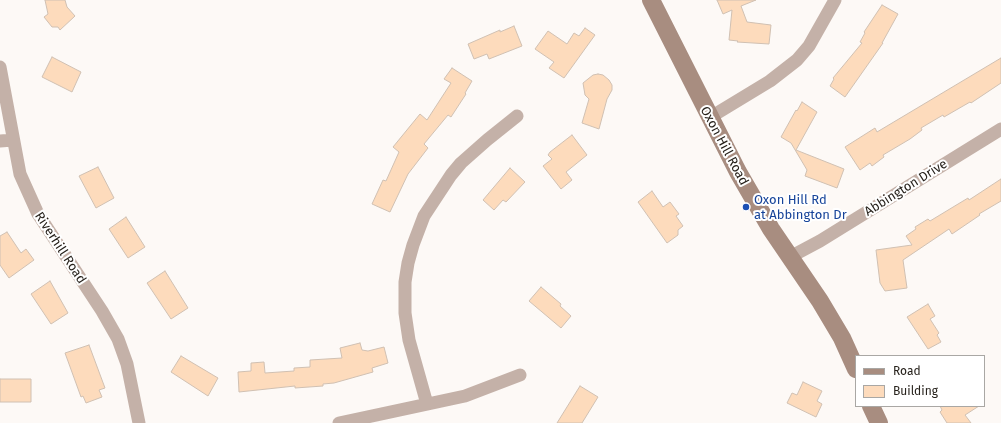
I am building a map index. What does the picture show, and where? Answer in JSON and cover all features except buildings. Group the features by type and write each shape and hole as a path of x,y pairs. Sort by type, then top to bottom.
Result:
{"main road":[{"name":"Oxon Hill Road","path":"651,0 709,118 760,212 820,301 842,338 855,367"}],"street":[{"path":"709,118 770,81 797,60 809,46 836,0"},
{"name":"Riverhill Road","path":"0,67 7,140 30,200 102,311 118,339 127,364 139,423"},
{"path":"427,404 409,340 405,313 405,282 408,262 413,245 424,216 451,175 461,163 517,116"},
{"name":"Abbington Drive","path":"790,257 826,237 1001,129"},
{"path":"339,423 479,392 520,375"}],"place":[{"name":"Oxon Hill Rd at Abbington Dr","path":"746,207"}]}
